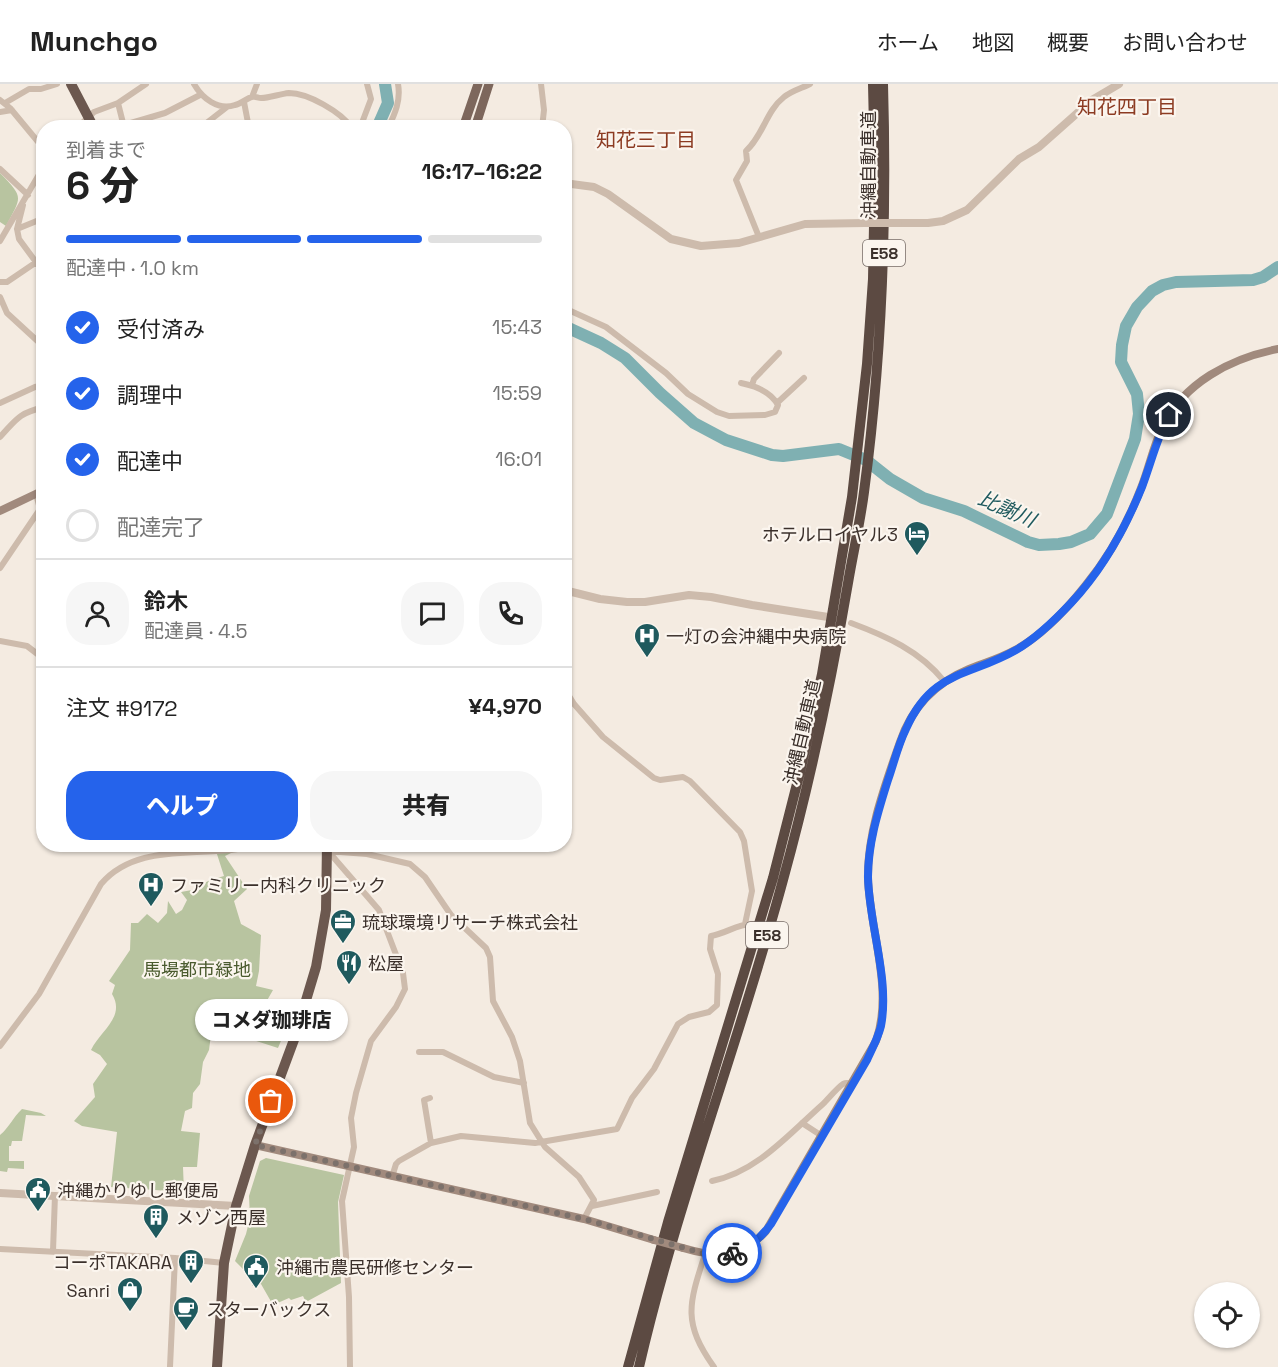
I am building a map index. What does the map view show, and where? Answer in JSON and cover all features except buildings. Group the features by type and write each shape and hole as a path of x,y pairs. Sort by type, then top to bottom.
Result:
{"highway":[{"name":"沖縄自動車道","path":"639,1367 677,1228 783,881 832,676 858,497 861,419 873,279 875,173 873,84"},
{"name":"沖縄自動車道","path":"628,1367 668,1222 773,878 822,674 858,497 872,421 883,280 886,174 883,84"},
{"path":"72,85 90,120"},
{"path":"217,1367 224,1263 236,1206 313,981 326,910 327,852"}],"main road":[{"path":"465,120 478,84"},
{"path":"478,120 489,84"},
{"path":"255,1145 584,1219 705,1254 718,1255 736,1252 750,1246 771,1224 876,1041 882,1016 882,987 868,878 869,852 877,817 907,727 920,704 944,681 1014,651 1036,637 1054,620 1086,585 1112,548 1142,487 1163,425 1182,396 1198,382 1226,368 1258,354 1278,349"},
{"path":"0,511 36,494"}],"street":[{"path":"36,139 12,110 2,102 29,89 41,89 57,84"},
{"path":"92,120 94,112 118,103 146,84"},
{"path":"194,84 200,95 207,101 227,107"},
{"path":"210,120 227,107 252,97 257,84"},
{"path":"363,120 371,99 367,84"},
{"path":"391,120 400,94 398,84"},
{"path":"541,84 543,120"},
{"path":"759,237 736,180 747,161 746,151 757,141 772,109 785,96 810,84"},
{"path":"572,184 594,187 608,194 670,239 701,246 739,243 805,224 943,221 967,210 1019,159 1040,147 1109,86 1119,84"},
{"path":"252,97 301,94 329,107 343,120"},
{"path":"143,120 165,113 200,95"},
{"path":"244,102 247,120"},
{"path":"118,103 122,120"},
{"path":"0,112 12,110"},
{"path":"0,169 28,195"},
{"path":"0,241 36,180"},
{"path":"23,202 17,229 21,243 36,262"},
{"path":"17,229 36,221"},
{"path":"0,282 7,282 36,269"},
{"path":"0,297 7,313 36,340"},
{"path":"572,312 606,327 666,373 688,394 717,412 729,416 765,415 774,412 777,403 804,378"},
{"path":"752,385 754,379 779,353"},
{"path":"741,383 764,391 777,403"},
{"path":"0,403 36,387"},
{"path":"0,437 16,418 36,409"},
{"path":"0,568 36,515"},
{"path":"572,592 600,599 627,602 645,602 689,595 711,597 828,617"},
{"path":"851,623 893,639 929,666 944,681"},
{"path":"0,641 27,646 36,653"},
{"path":"572,701 603,737 645,771 660,780 683,777 690,781 740,832 744,841 752,891 745,924"},
{"path":"0,1046 35,999 101,884 114,871 129,862 149,856 208,852"},
{"path":"330,852 379,910 403,973 405,989 396,1007 371,1041 351,1118 354,1147 342,1201 349,1297 350,1367"},
{"path":"353,852 410,864 418,870 451,915 486,948 490,957 492,1001 512,1037 524,1083 530,1123 545,1148 579,1177 594,1200 584,1219"},
{"path":"392,1177 399,1161 431,1143 461,1136 542,1143 617,1129 632,1098 654,1069 678,1024 690,1017 709,1012 717,1005 718,974 710,949 711,936 725,934 745,924 753,924"},
{"path":"419,1052 443,1052 494,1077 524,1083"},
{"path":"712,1181 734,1176 753,1165 802,1123 842,1084 852,1085"},
{"path":"430,1098 424,1100 431,1143"},
{"path":"802,1123 822,1136"},
{"path":"592,1206 657,1192"},
{"path":"0,1193 236,1206"},
{"path":"53,1251 55,1195"},
{"path":"0,1249 175,1258 224,1263"},
{"path":"705,1254 692,1296 690,1315 696,1338 714,1367"},
{"path":"170,1367 175,1258"}],"green space":[{"path":"0,173 17,193 18,198 6,226 0,222"},
{"name":"馬場都市緑地","path":"216,852 233,852 225,856 247,889 234,901 241,924 261,935 256,986 273,990 265,1004 267,1007 277,1011 293,1012 278,1048 212,1027 209,1050 203,1062 200,1084 193,1093 192,1108 185,1111 181,1131 200,1133 197,1167 183,1167 184,1192 111,1187 117,1132 82,1126 74,1121 95,1097 93,1084 107,1064 100,1055 91,1050 110,1024 116,1010 112,994 115,985 109,981 130,950 131,923 138,923 147,914 158,923 167,913 168,901 176,914 182,910 187,900 181,892 192,890 210,880 224,876"},
{"path":"22,1109 46,1116 26,1115 22,1141 12,1141 9,1146 9,1161 24,1161 24,1169 8,1168 7,1172 0,1171 0,1135"},
{"path":"266,1158 344,1175 338,1202 341,1283 306,1302 303,1296 291,1300 289,1298 273,1305 261,1284 252,1286 253,1279 235,1261 250,1218 249,1196 260,1161"}],"waterway":[{"name":"比謝川","path":"381,120 388,103 385,84"},
{"name":"比謝川","path":"572,330 601,343 625,358 694,423 726,440 772,455 783,456 839,449 866,460 890,479 923,498 964,511 1028,542 1039,545 1059,544 1090,534 1107,514 1135,439 1139,414 1137,394 1121,362 1126,326 1137,307 1152,291 1163,285 1176,282 1253,280 1263,277 1278,267"}],"tunnel":[{"path":"766,928 783,933"}],"way so far":[{"path":"271,1101 255,1145 584,1219 705,1254 732,1253"}],"place":[{"name":"ホテルロイヤル3","path":"917,557"},
{"name":"一灯の会沖縄中央病院","path":"647,659"},
{"name":"ファミリー内科クリニック","path":"151,908"},
{"name":"琉球環境リサーチ株式会社","path":"343,945"},
{"name":"松屋","path":"349,986"},
{"name":"コメダ珈琲店","path":"271,1101"},
{"name":"沖縄かりゆし郵便局","path":"38,1213"},
{"name":"メゾン西屋","path":"156,1240"},
{"name":"コーポTAKARA","path":"191,1285"},
{"name":"沖縄市農民研修センター","path":"256,1290"},
{"name":"Sanri","path":"130,1313"},
{"name":"スターバックス","path":"186,1332"}],"district":[{"name":"知花四丁目","path":"1127,107"},
{"name":"知花三丁目","path":"646,140"}],"route":[{"path":"732,1253 743,1250 756,1241 771,1224 867,1060 879,1034 883,997 869,892 869,852 877,817 901,741 913,714 928,694 944,681 1014,651 1036,637 1072,602 1100,567 1123,528 1142,487 1159,435 1169,415"}]}
